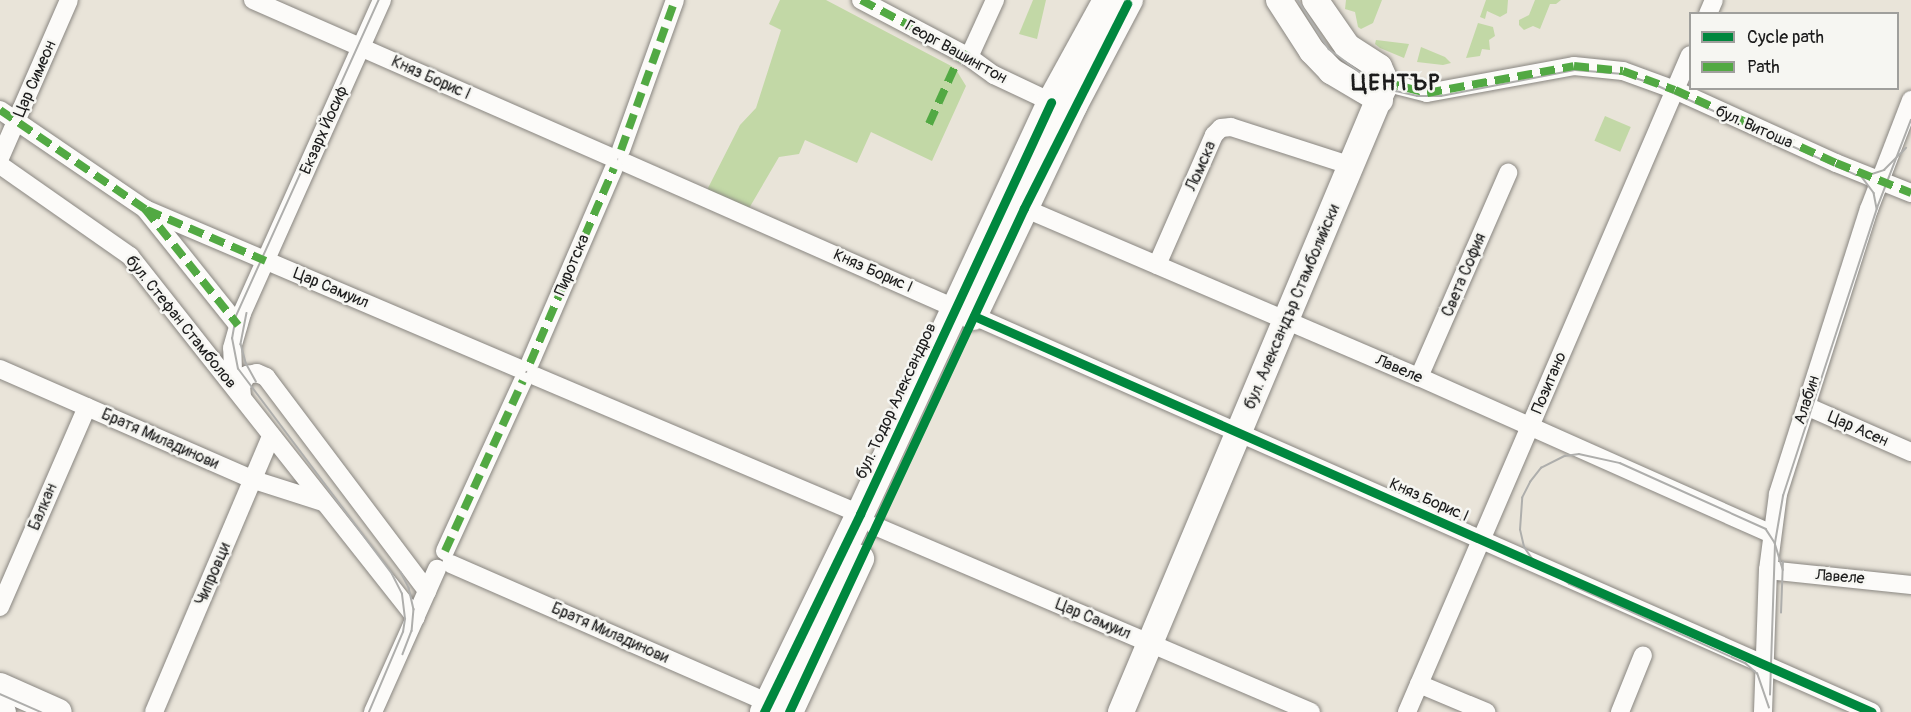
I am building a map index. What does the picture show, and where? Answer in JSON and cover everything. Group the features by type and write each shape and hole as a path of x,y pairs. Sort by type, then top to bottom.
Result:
{"main road":[{"name":"бул. Тодор Александров","path":"774,709 867,520 965,311 1051,102 1107,0"},
{"name":"бул. Тодор Александров","path":"965,311 1024,208 1129,0"},
{"path":"1279,0 1312,51 1331,71 1365,94 1382,91 1379,67 1347,46 1315,0"},
{"name":"бул. Александър Стамболийски","path":"1121,712 1382,91"},
{"path":"0,686 59,712"}],"street":[{"name":"Цар Симеон","path":"0,158 69,0"},
{"name":"Княз Борис I","path":"253,0 965,311 1872,712"},
{"name":"Екзарх Йосиф","path":"266,261 382,0"},
{"name":"Пиротска","path":"373,712 427,591 444,561 617,159 675,0"},
{"name":"Георг Вашингтон","path":"861,0 969,57 994,75 1051,102"},
{"path":"969,57 995,0"},
{"name":"Позитано","path":"1407,712 1689,57"},
{"name":"бул. Витоша","path":"1382,91 1427,93 1574,66 1623,70 1675,90 1911,193"},
{"name":"Алабин","path":"1763,712 1768,570 1778,494 1880,181 1911,100"},
{"path":"0,110 145,209 238,326"},
{"name":"Ломска","path":"1157,266 1214,135 1221,128 1231,127 1352,166"},
{"name":"бул. Стефан Стамболов","path":"0,165 130,256 416,618"},
{"name":"Света София","path":"1419,377 1508,173"},
{"name":"Лавеле","path":"1024,208 1419,377 1771,534"},
{"name":"Цар Самуил","path":"145,209 1311,712"},
{"name":"бул. Стефан Стамболов","path":"242,399 235,382 232,359 238,326 266,261"},
{"name":"Братя Миладинови","path":"0,369 254,480 323,502"},
{"name":"бул. Стефан Стамболов","path":"242,399 241,386 244,378 254,373 266,377 427,591"},
{"name":"Цар Асен","path":"1806,406 1911,452"},
{"name":"Балкан","path":"0,607 87,407"},
{"name":"Чипровци","path":"154,712 271,436"},
{"name":"Братя Миладинови","path":"444,561 774,709"},
{"name":"Лавеле","path":"1768,570 1911,585"},
{"path":"1620,712 1643,655"},
{"path":"1419,684 1486,712"}],"green space":[{"path":"780,0 826,0 955,68 966,86 932,161 871,132 857,163 805,140 799,154 779,157 748,210 707,190 740,125 756,108 781,30 769,24"},
{"path":"1033,0 1046,0 1037,39 1019,34"},
{"path":"1346,0 1382,0 1373,23 1361,29 1358,27 1355,12 1345,9"},
{"path":"1486,0 1508,0 1507,13 1500,17 1487,11 1485,19 1480,17"},
{"path":"1535,0 1561,0 1556,4 1550,4 1540,29 1533,26 1524,30 1519,25 1519,20 1529,15"},
{"path":"1478,23 1493,27 1495,36 1489,40 1490,50 1482,49 1480,56 1466,58"},
{"path":"1376,40 1409,44 1404,58 1380,48 1375,44"},
{"path":"1421,47 1445,57 1451,63 1443,65 1417,62"},
{"path":"1605,116 1631,127 1620,152 1594,141"}],"tram line":[{"path":"369,712 403,632 405,619 402,594 392,574 238,369 232,339 236,316 379,0"},
{"path":"1298,0 1329,49 1360,72 1396,91 1417,96 1441,96 1575,70 1623,74 1656,85 1856,175 1869,175 1884,170 1906,148"},
{"path":"1770,695 1775,543 1783,496 1877,208 1911,120"},
{"path":"1859,173 1874,193 1877,209"},
{"path":"247,313 241,344 246,363 256,381"},
{"path":"1769,708 1757,674 1746,664 1569,584 1532,559 1524,547 1520,530 1522,498 1530,482 1541,468 1565,456 1579,454 1620,463 1766,529 1775,543 1783,570"},
{"path":"1781,613 1783,562"},
{"path":"401,572 409,588 414,609 412,631 403,654"},
{"path":"0,694 41,712"}],"marked path":[{"path":"621,150 675,0"},
{"path":"861,0 969,57"},
{"path":"929,124 961,53"},
{"path":"1384,82 1427,93 1574,66 1623,71 1675,90 1836,163 1911,193"},
{"path":"0,110 145,209 238,325"},
{"path":"530,363 614,168"},
{"path":"147,210 266,261"},
{"path":"445,551 523,381"}],"cycle path":[{"path":"789,712 1024,208 1127,4"},
{"path":"764,712 860,514 1051,102"},
{"path":"974,316 1872,712"}],"district":[{"name":"ЦЕНТЪР","path":"1396,84"}]}
